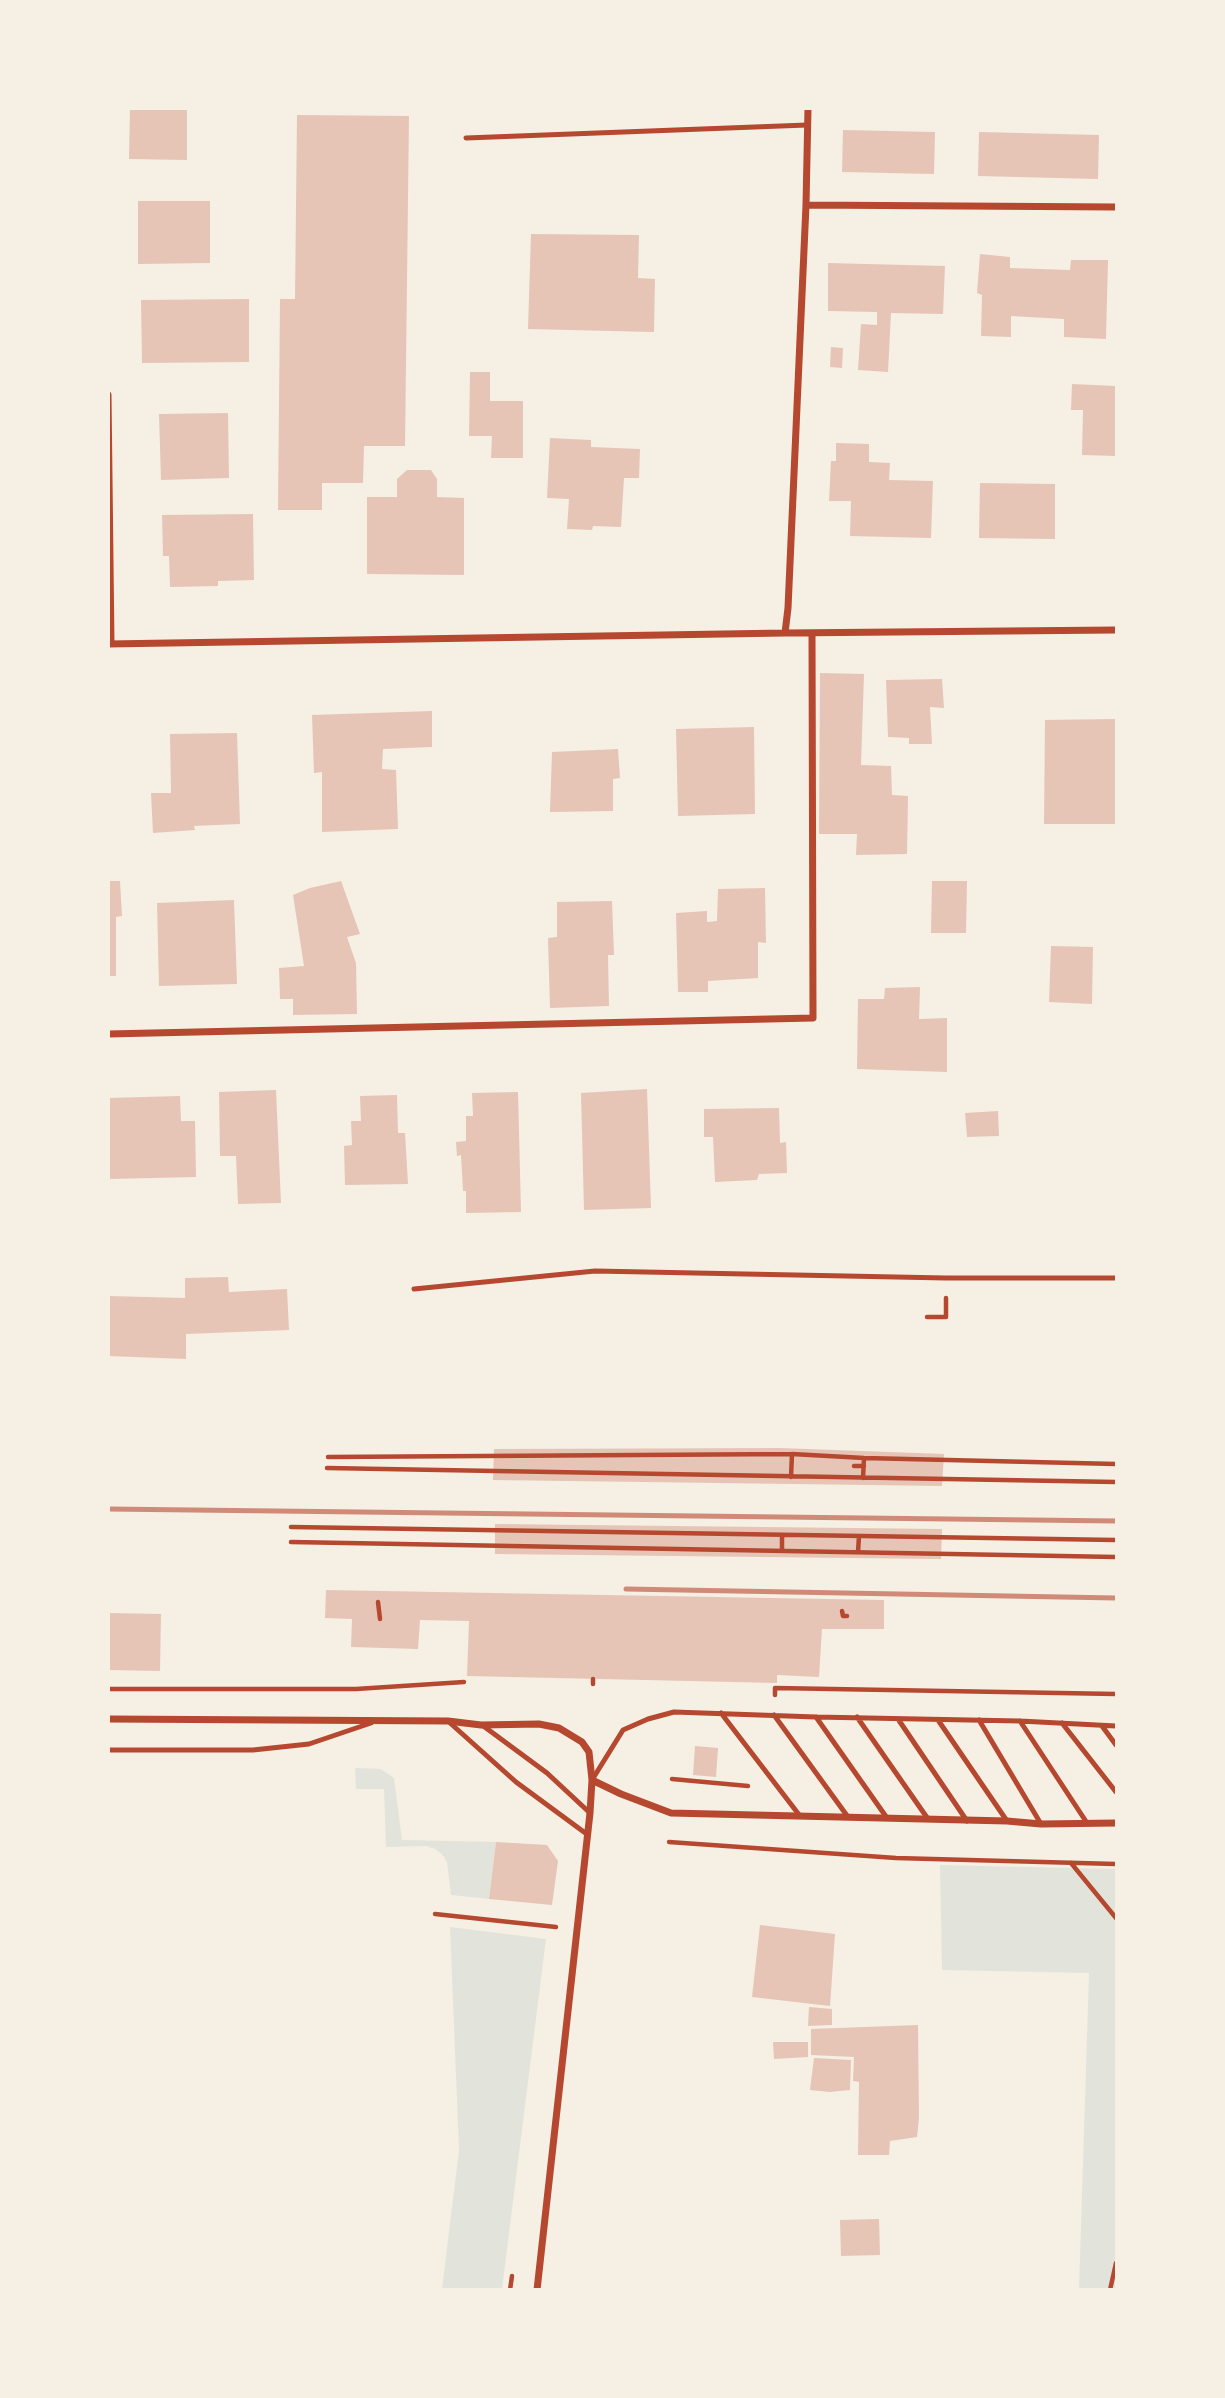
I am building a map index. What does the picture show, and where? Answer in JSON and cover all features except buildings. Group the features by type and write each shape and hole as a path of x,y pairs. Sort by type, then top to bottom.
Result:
{"street":[{"path":"785,633 789,608 808,108"},
{"path":"806,205 1116,207"},
{"path":"108,395 110,644 1116,630"},
{"path":"108,1034 813,1018 812,633"},
{"path":"108,1719 538,1724 559,1728 582,1742 589,1752 592,1780 590,1814 537,2290"},
{"path":"592,1780 671,1813 1041,1824 1116,1823"}],"lane":[{"path":"466,138 807,125"},
{"path":"414,1289 595,1271 946,1279 1116,1278"},
{"path":"592,1780 623,1730 674,1712 1116,1726"},
{"path":"721,1713 800,1816"},
{"path":"774,1715 848,1817"},
{"path":"816,1717 887,1819"},
{"path":"857,1717 928,1819"},
{"path":"898,1719 967,1821"},
{"path":"938,1720 1007,1821"},
{"path":"979,1720 1041,1824"},
{"path":"108,1750 253,1751 309,1744 374,1721"},
{"path":"448,1721 516,1782 588,1835"},
{"path":"1020,1721 1087,1823"},
{"path":"1062,1723 1116,1792"},
{"path":"481,1725 547,1773 590,1814"},
{"path":"1102,1726 1116,1745"}],"path":[{"path":"927,1317 946,1317 946,1279"},
{"path":"328,1457 792,1454 1116,1464"},
{"path":"791,1476 792,1454"},
{"path":"863,1478 864,1458"},
{"path":"853,1466 864,1466"},
{"path":"327,1468 1116,1482"},
{"path":"291,1527 1116,1540"},
{"path":"782,1535 782,1551"},
{"path":"859,1536 859,1552"},
{"path":"291,1542 1116,1557"},
{"path":"851,1543 859,1543"},
{"path":"378,1602 380,1619"},
{"path":"842,1611 843,1616 846,1616"},
{"path":"108,1689 356,1689 464,1682"},
{"path":"775,1688 1116,1694"},
{"path":"672,1779 750,1786"},
{"path":"669,1842 896,1858 1116,1864"},
{"path":"1070,1863 1116,1918"},
{"path":"435,1914 557,1927"},
{"path":"1110,2290 1116,2263"}],"shaded area":[{"path":"355,1768 381,1769 394,1778 402,1840 496,1842 489,1899 451,1895 447,1862 435,1849 426,1846 386,1847 384,1789 356,1789"},
{"path":"940,1865 1116,1869 1116,2289 1079,2289 1089,1973 942,1970"},
{"path":"450,1927 546,1939 502,2289 442,2289 459,2150"}],"railway":[{"path":"108,1509 1116,1521"},
{"path":"626,1589 1116,1598"}]}
